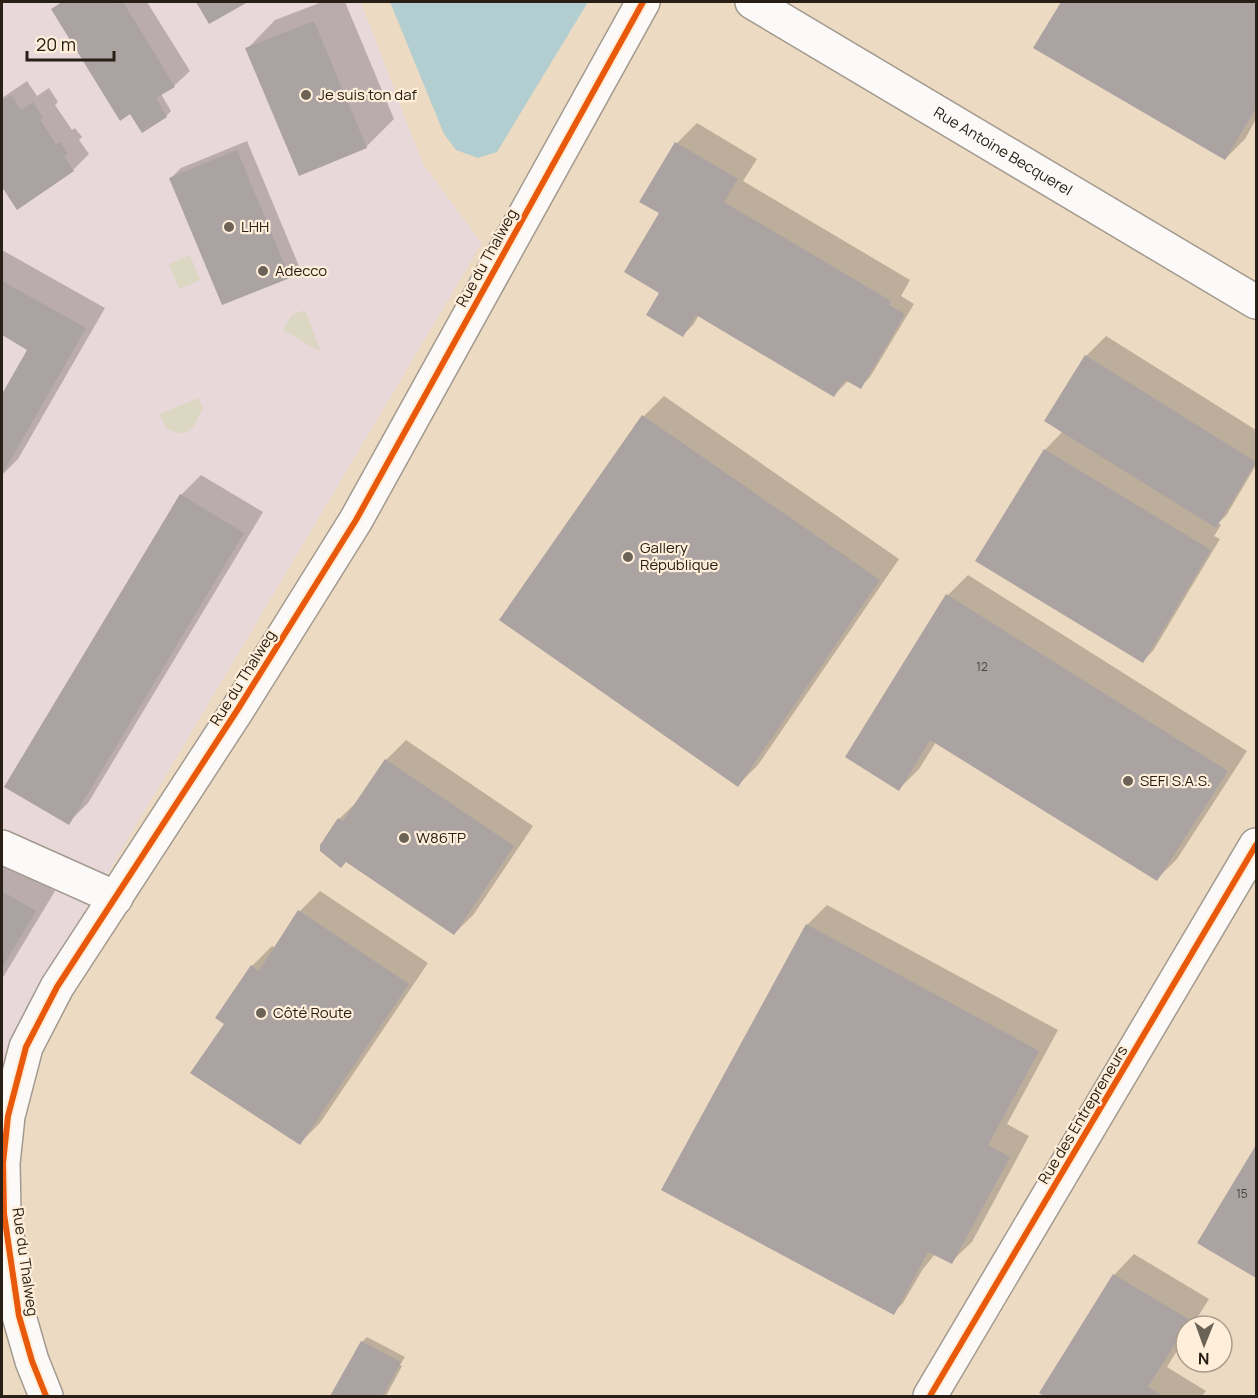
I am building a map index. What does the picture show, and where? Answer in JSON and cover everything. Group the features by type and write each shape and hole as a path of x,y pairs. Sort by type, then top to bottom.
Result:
{"street":[{"name":"Rue du Thalweg","path":"46,1396 19,1316 4,1214 3,1163 8,1116 26,1047 57,987 238,710 356,520 643,2"},
{"name":"Rue Antoine Becquerel","path":"752,2 1257,302"},
{"name":"Rue des Entrepreneurs","path":"930,1396 1257,845"},
{"path":"2,848 116,898"}],"shaded area":[{"path":"2,2 361,2 423,164 482,243 86,910 2,1075"},
{"path":"361,2 1256,2 1256,1396 2,1396 2,1075 86,910 482,243 423,164"},
{"path":"190,255 200,280 179,289 169,264"},
{"path":"305,310 321,352 283,330 292,315"},
{"path":"199,398 203,409 190,430 181,433 167,429 159,414"}],"water":[{"path":"390,2 588,2 497,152 478,158 456,150 444,134"}],"building":[{"path":"62,2 111,2 113,4 123,2 175,87 156,98 167,117 142,133 130,114 120,121 51,9"},
{"path":"196,2 248,2 209,24"},
{"path":"1061,2 1256,2 1256,108 1225,160 1033,48"},
{"path":"314,21 367,148 299,176 245,48"},
{"path":"11,95 21,110 33,102 43,118 40,120 56,144 60,142 68,154 64,156 74,171 17,210 2,187 2,101"},
{"path":"675,142 738,179 724,202 891,301 889,305 905,314 861,389 845,380 834,397 696,315 683,337 646,315 659,293 624,272 659,213 639,202"},
{"path":"237,150 290,278 222,305 169,178"},
{"path":"2,281 86,328 2,475 2,394 27,350 2,335"},
{"path":"1085,355 1256,462 1216,528 1044,421"},
{"path":"642,415 880,580 738,787 499,620"},
{"path":"1044,449 1211,550 1143,663 975,561"},
{"path":"180,494 244,533 69,825 4,787"},
{"path":"946,594 1228,771 1157,881 930,740 899,791 845,757"},
{"path":"385,759 514,846 454,935 346,862 341,868 320,851 320,845 338,818 343,821"},
{"path":"2,891 36,911 2,968"},
{"path":"298,910 409,984 300,1145 190,1073 224,1024 215,1018 251,965 259,971"},
{"path":"806,924 1039,1051 988,1145 1010,1157 952,1264 928,1252 894,1315 661,1190"},
{"path":"1256,1145 1256,1278 1197,1243"},
{"path":"1113,1274 1180,1314 1174,1314 1174,1346 1148,1387 1163,1396 1044,1396 1039,1393"},
{"path":"361,1341 401,1362 383,1396 330,1396"}],"cycle path":[{"path":"46,1396 32,1361 19,1316 4,1214 3,1163 8,1116 26,1047 57,987 238,709 356,520 643,2"},
{"path":"930,1396 1256,845"}],"place":[{"name":"Je suis ton daf","path":"306,95"},
{"name":"LHH","path":"229,227"},
{"name":"Adecco","path":"263,271"},
{"name":"Gallery République","path":"628,557"},
{"name":"SEFI S.A.S.","path":"1128,781"},
{"name":"W86TP","path":"404,838"},
{"name":"Côté Route","path":"261,1013"}]}
